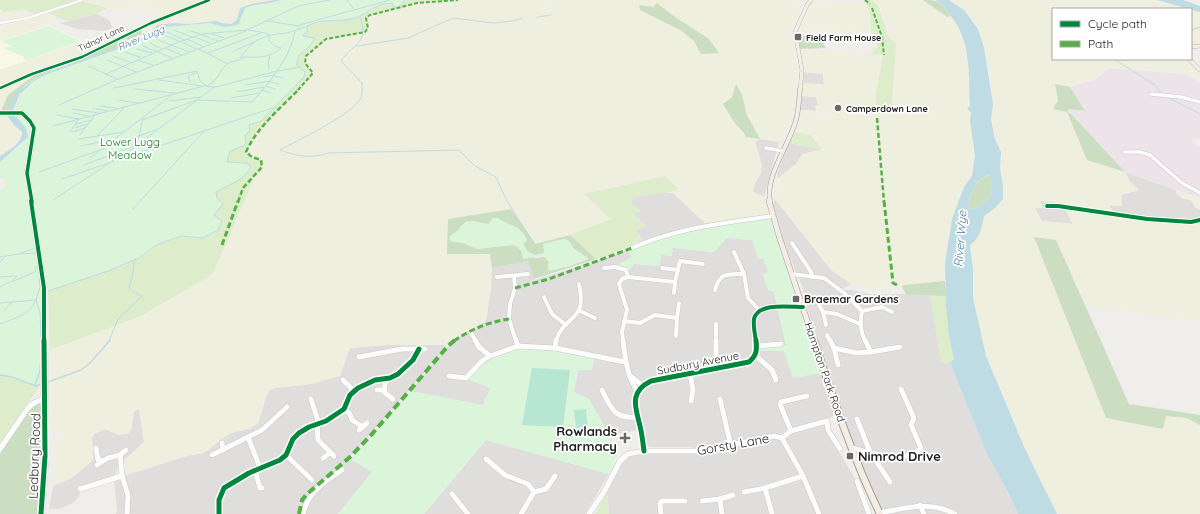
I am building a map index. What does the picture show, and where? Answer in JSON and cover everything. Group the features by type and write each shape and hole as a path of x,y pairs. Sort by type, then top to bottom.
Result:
{"highway":[{"name":"Ledbury Road","path":"2,113 20,113 30,121 34,128 27,173 42,269 45,314 45,456 41,514"}],"main road":[{"name":"Hampton Park Road","path":"811,0 795,32 801,63 800,90 796,120 769,189 769,200 772,216 802,307 852,448 868,490 879,513"},
{"path":"1190,60 1200,70"}],"street":[{"path":"0,23 28,18 82,0"},
{"name":"Tidnor Lane","path":"0,88 32,74 82,57 140,28 209,0"},
{"path":"1151,94 1181,97 1200,102"},
{"path":"766,148 769,151 783,151"},
{"path":"1124,152 1140,152 1150,155 1182,183 1200,192"},
{"path":"1047,206 1058,206 1147,219 1192,222 1200,220"},
{"path":"632,248 645,242 715,223 772,216"},
{"path":"792,243 811,272 812,277"},
{"path":"734,252 744,274 748,298 760,310"},
{"path":"674,293 680,261 703,264"},
{"path":"604,268 610,266 626,270 628,277"},
{"path":"662,268 678,270"},
{"path":"497,277 528,274"},
{"path":"714,290 717,279 724,274 744,274"},
{"path":"792,274 828,279 843,294 857,304 862,311 860,324 862,338 871,352"},
{"path":"514,276 515,288 510,304 509,319 518,346"},
{"path":"637,391 630,382 625,362 622,337 626,304 619,284 622,280 628,277 675,282"},
{"path":"555,348 557,337 566,325 580,311 583,296 579,284"},
{"path":"544,297 548,310 553,316 566,325"},
{"path":"817,301 823,312 826,325"},
{"path":"676,336 679,303"},
{"path":"776,380 772,370 756,356 753,321 755,315 760,310 766,308 802,307"},
{"path":"862,311 882,307 892,312"},
{"path":"580,311 595,318"},
{"path":"823,312 834,312 848,320 860,324"},
{"path":"624,321 640,323 655,315 677,318"},
{"path":"716,324 716,357 720,368"},
{"path":"471,333 479,347 490,356"},
{"path":"827,335 834,348 838,365"},
{"path":"756,346 781,344"},
{"path":"449,376 466,378 490,356 518,346 555,348 625,362"},
{"path":"834,348 862,354 900,347"},
{"path":"359,357 365,353 402,349 425,349"},
{"path":"219,514 220,495 224,488 257,469 280,460 286,455 296,436 305,429 318,424 344,409 350,395 354,391 375,380 394,377 402,372 413,360 419,349"},
{"name":"Sudbury Avenue","path":"642,385 651,381 749,362 756,356"},
{"path":"690,374 693,390 691,402"},
{"path":"629,375 642,385 637,391 635,400 644,451"},
{"path":"386,379 384,390 385,394 393,399"},
{"path":"343,380 354,391"},
{"path":"852,448 899,458 915,454 921,448 911,425 914,418 901,389"},
{"path":"377,390 384,390"},
{"path":"602,390 619,417 625,419 637,417"},
{"path":"792,431 780,404 781,402 807,396"},
{"path":"0,449 28,408 34,403 46,398"},
{"path":"311,399 318,424 318,440 332,454 323,458"},
{"path":"720,399 731,446"},
{"path":"212,455 262,430 287,407"},
{"path":"344,409 350,414 352,420 363,426"},
{"path":"857,419 877,467 890,482"},
{"name":"Gorsty Lane","path":"589,514 623,458 628,454 644,451 687,452 731,446 774,436 782,438 792,431 827,420 828,430 840,449"},
{"path":"248,437 257,469 260,490"},
{"path":"782,438 803,476 814,506 819,514"},
{"path":"222,444 223,450"},
{"path":"96,448 98,460 102,460"},
{"path":"97,465 102,460 120,456 126,450"},
{"path":"286,455 308,473 312,480"},
{"path":"120,456 122,476 127,489 129,508 127,514"},
{"path":"486,459 505,475 528,484 534,492"},
{"path":"303,514 310,497 317,489 342,470"},
{"path":"80,488 122,476"},
{"path":"521,514 534,492 546,490 555,476"},
{"path":"744,492 765,488 803,476"},
{"path":"857,481 869,514"},
{"path":"765,488 772,514"},
{"path":"452,494 468,514"},
{"path":"702,501 720,499 733,495"},
{"path":"720,499 722,514"},
{"path":"661,514 660,504 662,502 685,502"},
{"path":"879,513 920,505 937,506 944,508 953,514"},
{"path":"920,505 924,514"}],"shaded area":[{"path":"97,14 109,20 113,28 105,31 77,29 60,23"},
{"path":"49,25 82,41 0,70 0,41"},
{"path":"1109,68 1186,74 1200,84 1200,100 1184,95 1150,93 1151,96 1183,98 1200,103 1200,139 1191,140 1200,148 1200,198 1125,172 1072,115 1067,112 1069,109 1085,111 1070,87 1096,79"},
{"path":"804,72 823,74 824,85 803,83"},
{"path":"801,96 816,97 818,105 816,105 817,111 799,110"},
{"path":"760,139 779,142 764,197 753,192 755,183 761,173 762,165 755,142"},
{"path":"789,143 822,150 802,154 797,163 778,178 777,173"},
{"path":"1125,172 1176,190 1181,198 1191,200 1195,207 1200,210 1200,222 1189,223 1149,221 1117,217 1108,205 1122,206 1121,195 1139,190 1130,182"},
{"path":"673,193 706,224 641,243 638,241 643,239 635,230 645,226 633,213 640,211 631,203 633,197"},
{"path":"775,199 831,270 851,284 844,288 834,289 837,292 841,290 851,290 869,294 930,294 941,362 950,363 987,454 1018,514 884,514 870,489 841,409 812,325 802,286 787,250 773,205"},
{"path":"1040,201 1062,203 1073,224 1042,221 1035,208"},
{"path":"727,238 753,240 758,258 764,259 769,272 763,274 774,292 786,345 781,345 784,351 822,373 835,415 823,422 827,432 853,475 866,514 609,514 607,492 626,458 633,454 645,453 694,454 692,447 650,447 647,445 645,430 641,420 635,423 637,430 610,436 589,399 574,392 578,370 595,355 470,380 491,388 483,405 410,391 448,346 461,336 486,321 491,288 492,268 528,261 535,280 614,255 627,249 634,264 660,266 660,255 673,248 714,252"},
{"path":"441,344 447,346 349,458 372,472 338,514 116,514 114,480 80,490 79,496 73,503 59,509 49,509 53,486 74,476 93,460 93,434 105,429 114,433 131,431 134,411 139,409 144,442 118,466 204,453 231,433 249,429 258,423 267,394 270,390 275,388 311,384 323,380 350,348 387,345"},
{"path":"595,355 610,358 609,370 592,370"},
{"path":"486,440 609,474 585,514 424,514"}],"green space":[{"path":"0,0 79,0 35,15 25,9 3,12 0,8"},
{"path":"206,0 160,18 146,15 158,9 134,6 122,11 82,1"},
{"path":"210,0 276,0 240,8 237,20 231,24 212,21 188,24 174,23 157,25 150,31 145,32 136,30"},
{"name":"Lower Lugg Meadow","path":"280,0 405,0 399,7 393,7 393,4 390,3 384,3 367,13 353,18 346,20 316,22 306,27 308,31 302,36 315,38 311,46 299,55 296,64 305,72 304,77 261,121 250,125 250,130 245,136 246,143 243,146 230,151 227,162 243,162 251,166 245,176 216,192 217,198 223,204 214,215 222,221 216,233 203,238 181,236 156,245 148,253 123,265 48,291 29,168 35,126 31,118 23,112 13,111 19,95 34,81 45,75 146,38 166,27 210,23 224,27 231,26 241,18 243,11 247,7 276,3"},
{"path":"405,0 458,0 417,3 370,15 366,18 368,28 365,32 326,39 306,56 305,63 313,73 259,130 249,145 246,152 252,157 261,160 262,167 253,176 254,178 218,262 213,272 208,277 141,316 50,350 48,291 123,265 148,253 156,245 181,236 188,237 219,219 215,218 214,215 222,202 217,198 216,192 237,181 251,168 239,162 227,162 230,151 246,143 245,136 250,130 249,125 261,121 305,75 301,67 296,64 299,55 310,46 315,38 302,36 307,32 307,25 362,14 380,5 403,2"},
{"path":"458,0 547,0 546,10 549,16 551,15 548,12 548,0 807,0 803,6 794,6 794,8 799,11 796,21 791,24 787,31 792,40 797,68 797,81 789,123 779,142 760,139 755,142 762,165 761,173 755,183 753,192 764,197 769,215 738,217 706,224 673,193 678,190 584,194 611,219 570,235 535,244 511,209 468,216 490,254 491,288 486,321 457,335 445,345 387,345 350,348 340,376 311,384 275,388 270,390 267,394 258,423 249,429 231,433 204,453 187,456 114,479 118,466 144,442 139,409 134,412 131,431 127,434 117,435 111,430 105,429 94,434 92,438 93,460 74,476 53,486 56,450 53,440 63,434 63,432 53,434 50,350 141,316 208,277 213,272 254,176 260,170 259,159 252,157 246,152 257,131 288,100 311,69 305,63 306,56 322,42 332,38 365,32 368,28 366,18 370,15 417,3","holes":["639,5 655,8 662,5 666,11 709,39 701,54 694,41 682,31 640,10","736,85 742,95 747,115 759,139 744,133 734,122 723,104 733,97"]},
{"path":"814,0 868,5 872,22 871,32 811,31 798,33 804,16"},
{"path":"864,0 873,0 879,8 887,34 896,45 891,114 876,114 876,94 883,55 870,54 874,52 872,49 878,48 871,32 869,11"},
{"path":"873,0 923,0 947,17 951,16 964,39 969,67 970,120 975,156 972,176 964,187 952,219 945,264 945,281 904,285 902,287 893,285 873,289 851,284 831,270 775,199 778,178 797,163 802,154 821,150 811,135 796,132 801,118 831,116 830,114 799,115 799,110 816,111 815,105 818,105 816,97 801,96 803,83 824,84 823,74 804,72 801,51 845,49 856,54 883,55 876,94 876,114 891,113 896,45 887,34 879,8"},
{"path":"923,0 940,3 951,16 947,17"},
{"path":"949,0 1157,0 1185,8 1052,8 1052,60 1185,60 1200,74 1109,68 1096,79 1070,87 1055,84 1058,101 1054,109 1067,112 1087,160 1125,172 1130,182 1139,190 1121,195 1122,206 1109,205 1117,217 1149,221 1189,223 1200,222 1200,322 1087,306 1056,240 1034,237 1106,418 1163,429 1166,416 1187,418 1200,425 1200,514 1057,514 1025,449 986,356 973,298 973,270 970,245 982,228 983,216 996,207 1003,186 1000,169 1001,152 995,139 991,120 993,104 990,77 984,48 978,29 964,10","holes":["1040,201 1062,203 1073,224 1042,221 1035,208 1043,208"]},
{"path":"82,1 107,8 97,14 66,21 49,13"},
{"path":"657,3 672,15 709,39 719,53 701,54 694,41 682,31 640,10 639,5 654,7"},
{"path":"25,9 29,11 22,14 27,17 5,22 1,20 5,15 0,16 0,13"},
{"path":"1192,10 1200,12 1200,44 1192,46"},
{"path":"43,14 61,20 0,41 0,30 8,25 9,22"},
{"path":"174,23 149,32 109,51 66,64 36,78 18,92 8,111 1,111 8,95 39,72 74,60 136,30 145,32 150,31 157,25"},
{"path":"49,26 80,41 27,60 23,59 24,57 4,48 11,46 2,41"},
{"path":"818,35 826,48 800,49 797,36"},
{"path":"97,40 110,42 63,62 37,65 30,68 26,75 0,87 0,70 82,41"},
{"path":"38,72 8,95 0,111 0,88"},
{"path":"736,84 742,95 747,115 760,139 746,137 734,122 723,104 732,97"},
{"path":"1055,84 1070,87 1085,111 1069,109 1067,112 1053,109 1058,101"},
{"path":"1067,112 1072,115 1125,172 1087,160"},
{"path":"12,113 22,116 27,122 30,130 29,148 24,176 40,277 42,355 41,384 36,386 12,377 0,375 0,191 6,187 6,179 0,178 0,162 21,145 27,137 28,132"},
{"path":"6,114 14,125 22,132 23,136 21,140 0,156 0,115"},
{"path":"796,132 811,135 822,150 789,143"},
{"path":"990,175 992,183 991,197 977,208 968,209 971,193 974,188 980,180"},
{"path":"665,176 678,189 663,193 633,197 631,203 641,211 633,213 645,227 635,231 643,239 613,254 596,259 570,235 611,219 584,194"},
{"path":"1176,190 1200,198 1200,210 1195,207 1191,200 1181,198 1176,193"},
{"path":"511,209 535,244 570,235 596,259 534,279 528,261 492,268 490,254 447,254 448,219","holes":["493,218 498,218 504,223 512,225 527,251 535,256 545,253 543,244 565,239 570,242 573,248 589,259 566,267 548,266 549,262 545,257 535,258 522,252 519,247 513,245 477,249 463,243 450,241 450,236 472,221 488,224"]},
{"path":"769,215 822,373 793,378 784,351 761,351 760,346 786,345 774,292 768,290 763,274 768,272 764,259 758,258 752,240 727,238 714,252 673,248 672,256 661,255 660,266 634,264 627,274 620,267 619,264 632,257 627,249 641,243 685,229 738,217"},
{"path":"493,218 498,218 518,228 527,240 523,245 527,251 535,255 544,253 543,244 565,239 570,242 573,248 589,259 551,271 547,268 549,262 545,257 540,256 523,259 521,251 517,246 505,245 483,249 474,248 464,243 450,241 450,236 467,221 488,224"},
{"path":"1034,237 1056,240 1129,404 1200,415 1200,425 1187,418 1166,416 1163,429 1106,418"},
{"path":"945,281 946,296 906,294 902,287 904,285"},
{"path":"930,294 946,296 949,336 954,359 950,363 941,362"},
{"path":"518,346 595,355 592,370 578,370 574,392 589,399 610,436 614,447 618,449 609,474 486,440 424,514 338,514 372,472 351,459 410,391 483,405 490,388 466,378 482,361"},
{"path":"532,368 570,370 563,427 522,425"},
{"path":"0,375 12,377 36,386 41,384 0,443"},
{"path":"42,402 37,514 0,514 0,454 30,408 35,403"},
{"path":"586,409 588,429 576,430 574,410"},
{"path":"607,492 609,514 595,514"}],"water":[{"name":"River Lugg","path":"280,0 245,8 237,25 224,27 210,23 166,27 146,38 45,75 34,81 19,95 12,113 25,127 28,137 0,162 0,156 18,143 22,136 22,132 14,125 6,114 16,93 42,74 144,36 162,26 174,23 188,24 217,21 231,24 237,20 240,8 255,3"},
{"name":"River Wye","path":"936,0 949,0 964,10 978,29 984,48 993,104 991,120 995,139 1001,152 1000,169 1003,186 1003,199 996,207 984,216 978,236 970,245 973,270 973,298 986,356 1025,449 1057,514 1018,514 987,454 950,363 954,359 949,336 946,306 945,264 952,219 964,187 972,176 975,156 970,120 971,113 967,108 970,106 968,58 962,36 957,25","holes":["989,175 992,183 991,197 977,208 968,209 971,193 976,184 984,177"]},
{"path":"1157,0 1183,0 1200,6 1200,12 1192,10 1192,8 1186,8"}],"waterway":[{"path":"187,39 202,34 247,30 298,6 329,0"},
{"path":"347,0 354,9"},
{"path":"297,26 390,0"},
{"path":"300,67 296,64 299,55 310,46 315,38 302,36 308,31 306,27 318,22 355,18 383,4 388,3 393,4 393,7 399,7 405,0"},
{"path":"537,17 551,15"},
{"path":"360,17 363,26 362,38 341,61 362,83 361,98 356,105 347,112 311,134 280,150 292,154 310,156 328,153 459,150 475,166 496,177 509,203 535,244"},
{"path":"357,46 408,38 453,18 493,23 513,21 522,18"},
{"path":"267,21 297,26"},
{"path":"297,26 300,28"},
{"path":"295,30 305,27"},
{"path":"1192,30 1200,27"},
{"path":"174,30 192,37"},
{"path":"249,30 266,33 269,35"},
{"path":"269,35 287,33 295,30"},
{"path":"277,71 289,50 295,30"},
{"path":"191,31 200,34"},
{"path":"59,105 116,80 246,31"},
{"name":"River Lugg","path":"167,32 185,40"},
{"path":"208,53 261,33"},
{"path":"212,34 224,38"},
{"name":"River Lugg","path":"164,35 180,42"},
{"path":"202,35 218,41"},
{"path":"234,51 269,35"},
{"path":"244,57 262,57 277,52 281,48 272,44 269,36"},
{"path":"194,37 210,43"},
{"name":"River Lugg","path":"156,39 172,45"},
{"path":"187,39 202,46"},
{"path":"180,42 185,40"},
{"path":"172,45 180,42"},
{"path":"180,42 197,49"},
{"name":"River Lugg","path":"150,43 162,49"},
{"path":"244,57 240,57 253,43"},
{"path":"165,48 172,45"},
{"path":"172,45 189,52"},
{"name":"River Lugg","path":"143,46 157,52"},
{"path":"157,52 165,48"},
{"path":"165,48 182,55"},
{"name":"River Lugg","path":"137,49 152,53"},
{"path":"199,49 227,64"},
{"name":"River Lugg","path":"125,52 140,57"},
{"path":"138,60 157,52"},
{"path":"157,52 172,58"},
{"path":"269,68 268,64 270,55"},
{"path":"113,56 130,62"},
{"path":"227,64 244,57"},
{"path":"107,60 123,67"},
{"path":"123,67 138,60"},
{"path":"138,60 153,65"},
{"path":"1116,60 1155,85 1161,93"},
{"path":"114,88 197,71 200,81 207,86 215,81 227,64"},
{"path":"88,66 117,79"},
{"path":"106,74 123,67"},
{"path":"123,67 136,72"},
{"path":"109,341 118,319 142,296 134,292 129,287 132,279 134,262 156,245 181,236 203,238 218,230 222,221 214,215 223,204 217,198 216,192 236,182 248,171 251,166 246,163 227,162 230,151 243,146 246,143 245,136 250,130 249,125 261,121 304,77 305,72 300,67"},
{"path":"277,71 300,67"},
{"path":"79,119 204,86 216,87 277,71"},
{"path":"269,81 277,71"},
{"path":"190,82 188,76 196,73"},
{"path":"263,77 273,75"},
{"path":"274,76 283,78"},
{"path":"159,80 203,86"},
{"path":"245,85 269,81"},
{"path":"264,87 269,81"},
{"path":"270,82 279,84"},
{"path":"266,86 275,89"},
{"path":"201,97 215,87"},
{"path":"237,92 264,87"},
{"path":"259,93 264,87"},
{"path":"134,89 175,93"},
{"path":"262,90 271,93"},
{"path":"143,120 197,100 252,102 259,93"},
{"path":"231,98 259,93"},
{"path":"103,148 172,95"},
{"path":"170,101 201,97"},
{"path":"1167,97 1200,114"},
{"path":"117,100 138,103"},
{"path":"137,145 196,101"},
{"path":"100,106 117,108"},
{"path":"93,108 108,111"},
{"path":"98,135 124,108"},
{"path":"204,131 272,108"},
{"path":"72,109 99,113"},
{"path":"73,113 88,116"},
{"path":"57,115 79,119"},
{"path":"91,120 95,115"},
{"path":"53,126 79,119"},
{"path":"70,132 79,119"},
{"path":"76,124 91,120"},
{"path":"80,135 91,120"},
{"path":"139,136 143,120"},
{"path":"75,128 88,124"},
{"path":"72,132 85,128"},
{"path":"139,136 155,130"},
{"path":"62,179 204,131"},
{"path":"133,209 204,131"},
{"path":"79,139 123,132"},
{"path":"39,172 139,136"},
{"path":"137,145 139,136"},
{"path":"81,146 114,139"},
{"path":"84,165 137,145"},
{"path":"112,161 135,147"},
{"path":"90,158 99,151"},
{"path":"53,200 108,164"},
{"path":"0,257 19,254 35,248"},
{"path":"20,254 36,253"},
{"path":"0,262 5,257"},
{"path":"48,291 108,271 136,259"},
{"path":"17,276 11,282 35,272 37,266"},
{"path":"36,300 40,287 38,266"},
{"path":"0,277 16,276"},
{"path":"0,287 10,282"},
{"path":"0,303 36,300"},
{"path":"0,324 16,318 30,310 36,300"},
{"path":"36,300 40,313 41,340"},
{"path":"4,311 11,303"},
{"path":"48,382 81,370 91,362 110,340"},
{"path":"35,385 40,371 41,357"},
{"path":"0,375 12,377 36,386 41,384"}],"marked path":[{"path":"222,245 243,188 262,167 261,160 252,157 246,152 249,145 259,130 313,73 305,63 306,56 326,39 365,32 368,28 366,18 370,15 417,3 458,0"},
{"path":"865,0 870,4"},
{"path":"872,8 882,37 884,55"},
{"path":"877,118 881,175 893,283 897,285"},
{"path":"515,288 549,279 632,248"},
{"path":"299,514 302,500 306,495 350,457 372,434 448,346 469,331 492,322 509,319"}],"cycle path":[{"path":"0,88 32,74 82,57 151,23 209,0"},
{"path":"0,113 22,113 30,121 34,128 27,173 44,288 45,456 41,514"},
{"path":"1047,206 1058,206 1147,219 1191,222 1200,220"},
{"path":"644,451 635,406 636,394 644,384 651,381 749,362 755,357 757,350 754,326 754,318 757,312 765,308 783,306 803,307"},
{"path":"219,514 219,500 224,488 249,473 280,460 286,455 293,439 299,433 309,427 326,421 344,409 350,395 358,388 375,380 390,378 398,374 413,360 419,349"}],"place":[{"name":"Field Farm House","path":"798,37"},
{"name":"Camperdown Lane","path":"838,108"},
{"name":"Braemar Gardens","path":"796,299"},
{"name":"Rowlands Pharmacy","path":"625,438"},
{"name":"Nimrod Drive","path":"850,456"}]}
